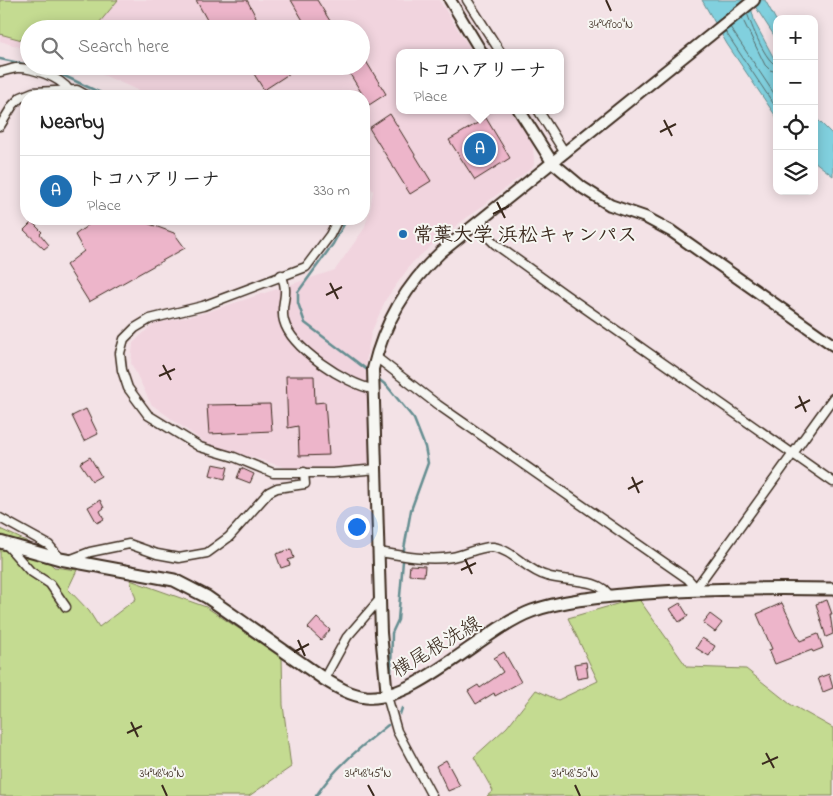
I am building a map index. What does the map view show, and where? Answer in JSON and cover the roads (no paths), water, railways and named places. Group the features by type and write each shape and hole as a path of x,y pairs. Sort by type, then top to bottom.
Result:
{"main road":[{"name":"横尾根洗線","path":"4,543 65,559 174,580 207,597 343,691 365,697 387,696 412,685 531,611 609,596 696,588 833,589"}],"street":[{"path":"450,0 480,49"},
{"path":"467,0 498,49"},
{"path":"432,796 397,732 387,696 380,599 373,390 376,357 388,324 410,285 435,257 754,0"},
{"path":"0,72 20,68"},
{"path":"46,75 65,85 68,90 77,90"},
{"path":"0,126 13,105 20,98"},
{"path":"522,114 552,162 610,205 645,217 671,231 833,345"},
{"path":"541,114 565,153"},
{"path":"475,224 503,250 833,482"},
{"path":"335,225 306,267 203,306 150,319 135,328 124,340 120,354 122,370 132,395 148,415 161,425 200,447 234,457 273,473 333,473 376,469"},
{"path":"282,275 287,289 283,307 283,320 292,339 323,364 351,382 373,390"},
{"path":"376,357 438,405 688,579 696,588 833,398"},
{"path":"0,518 50,545 65,559 129,544 158,554 179,558 207,553 229,537 269,492 277,488 305,484 304,472"},
{"path":"4,543 30,571 50,584 66,607"},
{"path":"379,552 426,558 451,558 492,547 504,550 544,576 566,581 599,584 607,590 609,596"},
{"path":"324,679 347,638 380,599"}],"water":[{"path":"702,0 749,0 755,23 773,57 773,112 727,44"},
{"path":"751,0 765,0 773,15 773,34"},
{"path":"818,120 833,135 833,176 818,164"}],"waterway":[{"path":"0,59 20,63"},
{"path":"62,75 94,90"},
{"path":"344,225 333,244 298,292 298,303 305,323 370,372"},
{"path":"376,377 387,386 414,419 425,447 428,463 411,510 404,549 398,620 392,633 391,673"},
{"path":"400,714 402,708"},
{"path":"316,796 340,767 388,725"}],"place":[{"name":"トコハアリーナ","path":"480,149"},
{"name":"常葉大学 浜松キャンパス","path":"403,234"}]}
